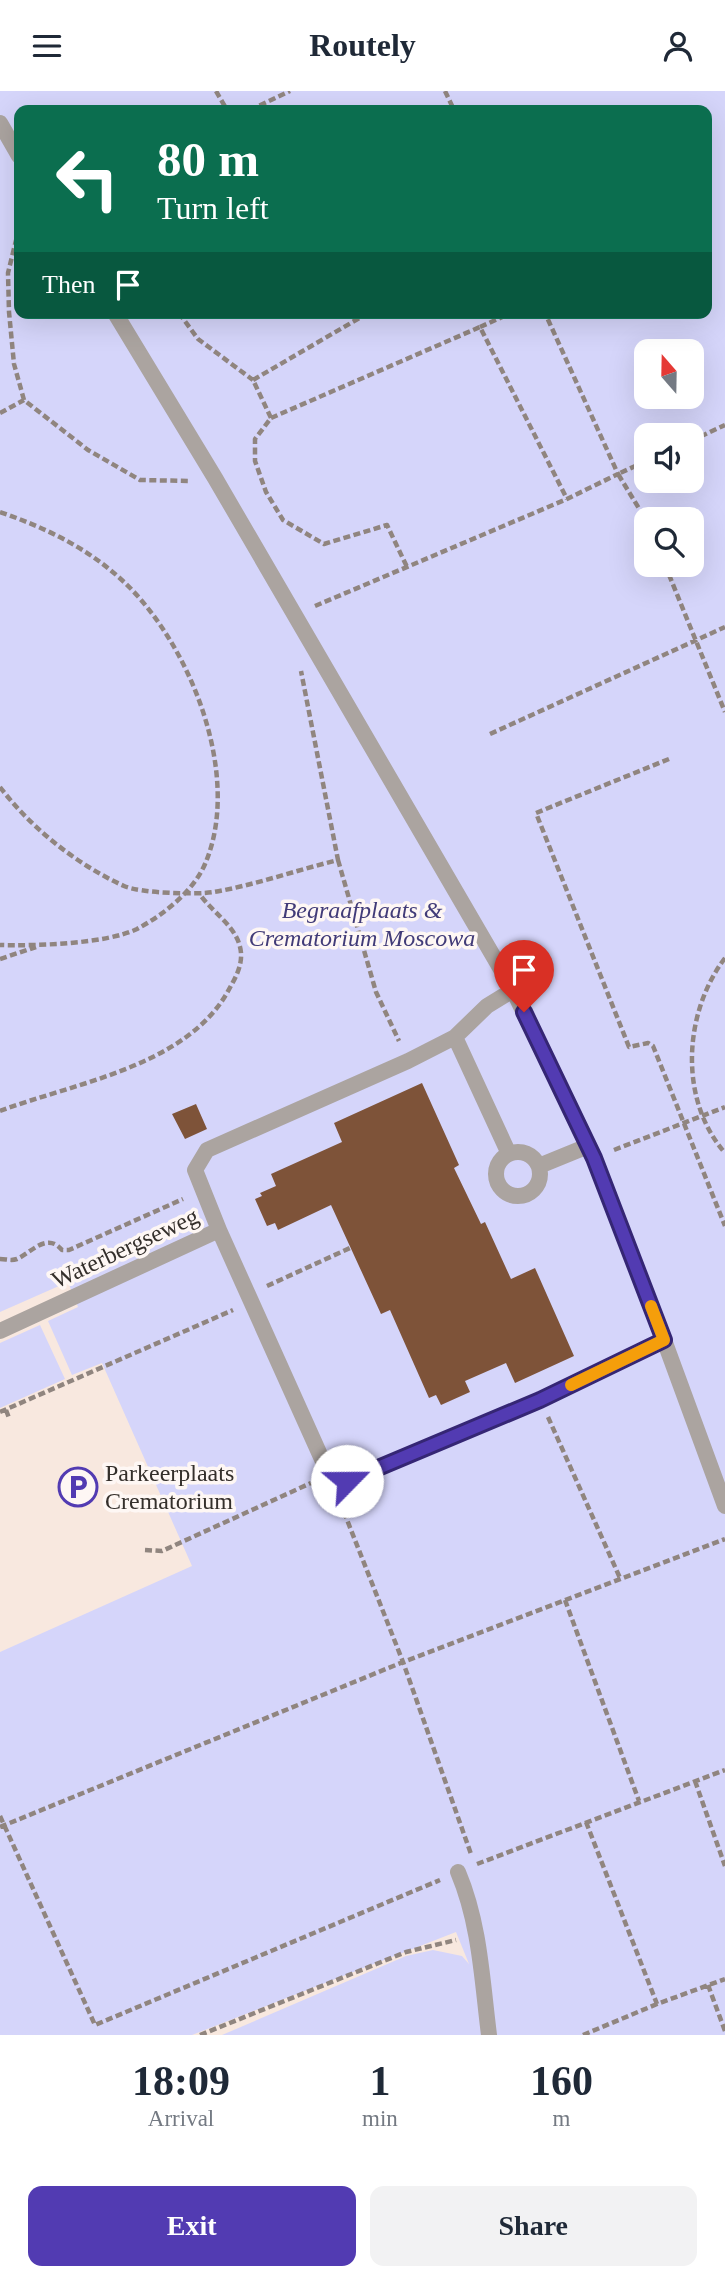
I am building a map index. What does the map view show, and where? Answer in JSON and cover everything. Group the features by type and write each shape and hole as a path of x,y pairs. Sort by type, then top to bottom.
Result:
{"lane":[{"path":"0,123 14,147"},
{"path":"119,319 215,478 513,990 591,1152 725,1506"},
{"path":"408,1061 455,1037 487,1006 513,990"},
{"path":"455,1037 509,1154"},
{"name":"Waterbergseweg","path":"0,1331 219,1230 195,1170 207,1150 408,1061"},
{"path":"524,1152 531,1155 539,1166 540,1180 533,1192 519,1196 504,1191 496,1178 499,1163 509,1154 524,1152"},
{"path":"539,1166 591,1152"},
{"path":"219,1230 330,1477 347,1481 540,1400 664,1340"},
{"path":"458,1872 468,1897 477,1935 489,2035"}],"path":[{"path":"261,105 290,91"},
{"path":"14,248 8,273 14,364 24,400 88,450 140,480 175,482 215,478"},
{"path":"184,319 198,338 253,380 271,418"},
{"path":"253,380 358,319"},
{"path":"407,567 387,525 324,544 284,520 266,492 255,461 255,439 271,418 497,319"},
{"path":"548,319 618,474 638,507"},
{"path":"480,327 567,499"},
{"path":"0,413 24,400"},
{"path":"704,435 725,425"},
{"path":"294,615 567,499 634,467"},
{"path":"0,512 31,523 79,546 125,582 168,633 193,680 208,729 216,775 216,825 205,865 166,911 134,930 96,939 43,945 0,945"},
{"path":"670,577 725,712"},
{"path":"490,734 725,627"},
{"path":"300,665 338,860 376,992 408,1061"},
{"path":"670,759 536,813 629,1048 648,1043 653,1047 725,1226"},
{"path":"0,787 18,811 67,852 126,887 184,893 212,892 338,860"},
{"path":"0,1111 134,1067 181,1042 222,1002 239,972 241,953 235,936 198,893"},
{"path":"0,959 43,945"},
{"path":"725,958 714,972 699,1006 692,1043 693,1080 703,1115 725,1153"},
{"path":"591,1152 684,1123 725,1107"},
{"path":"0,1259 11,1261 21,1258 27,1251 49,1241 57,1243 62,1250 69,1251 203,1190"},
{"path":"9,1417 3,1411 248,1299 350,1248"},
{"path":"540,1400 620,1578"},
{"path":"145,1550 162,1551 330,1477 403,1662 475,1865"},
{"path":"2,1826 403,1662 725,1539"},
{"path":"565,1600 639,1801"},
{"path":"0,1816 2,1826 95,2025 475,1865 725,1770"},
{"path":"695,1781 725,1866"},
{"path":"586,1822 657,2004"},
{"path":"200,2035 406,1952 477,1935"},
{"path":"583,2035 725,1979"},
{"path":"708,1985 725,2031"}],"green space":[{"name":"Begraafplaats & Crematorium Moscowa","path":"0,91 725,91 725,2035 222,2035 406,1956 433,1950 462,1956 469,1964 456,1932 192,2035 0,2035 0,1652 192,1566 102,1363 72,1375 48,1321 78,1307 68,1282 0,1312"},
{"path":"40,1325 65,1379 0,1408 0,1343"}],"building":[{"path":"422,1083 459,1165 454,1168 481,1224 485,1222 511,1279 535,1268 574,1356 515,1383 506,1363 465,1381 470,1392 441,1405 436,1395 429,1398 390,1310 381,1314 331,1205 278,1230 275,1223 267,1226 255,1199 262,1196 260,1193 276,1186 271,1174 342,1142 334,1123"},
{"path":"196,1104 207,1129 185,1139 172,1114"}],"slow traffic":[{"path":"571,1385 664,1340 651,1306"}],"place":[{"name":"Parkeerplaats Crematorium","path":"78,1487"}],"route":[{"path":"347,1481 540,1400 664,1340 594,1158 524,1012"}]}
